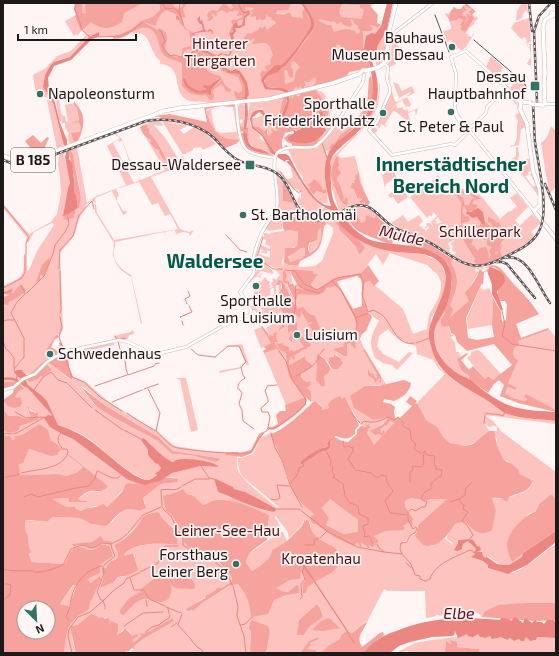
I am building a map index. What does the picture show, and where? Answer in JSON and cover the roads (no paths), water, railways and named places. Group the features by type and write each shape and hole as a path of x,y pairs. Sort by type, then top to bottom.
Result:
{"main road":[{"path":"397,3 391,33 388,60 383,66 390,89 390,94 376,122 369,130 392,155 452,144 456,145 486,113 487,107 507,89"},
{"path":"391,33 431,4"},
{"path":"542,104 544,97 545,71 543,27 545,20 553,14"},
{"path":"556,105 531,104 515,100 507,89 466,51 451,58 456,74 454,108 458,116 556,239"},
{"name":"B 185","path":"3,156 16,161 28,161 164,111 282,96 333,83 383,66"},
{"path":"3,390 13,388 22,380 38,372 46,363 64,352 116,341 128,342 155,354 186,347 223,326 250,314 251,310 240,291 254,274 254,260 263,231 277,206 278,189 275,178 275,157 278,153 289,148 312,147 318,144 333,128 362,83 363,74"},
{"path":"521,102 520,110 527,126 533,171 540,190 540,204 534,212"},
{"path":"236,103 241,141 244,146 250,152 275,157"}],"waterway":[{"path":"76,3 75,9 82,29"},
{"path":"162,3 166,9 174,8 177,11"},
{"path":"179,12 180,3"},
{"path":"238,3 242,11"},
{"path":"177,16 178,17 179,19 177,19 177,16"},
{"path":"99,37 121,36 143,22"},
{"path":"159,30 165,41 162,45 165,51 170,56 174,55 181,57"},
{"path":"83,31 90,37"},
{"path":"183,57 188,55"},
{"path":"322,143 327,158"},
{"path":"31,158 41,148"},
{"path":"281,173 299,193"},
{"path":"59,269 60,250 73,236 79,215 92,201 94,209"},
{"path":"3,205 28,236"},
{"path":"265,230 278,208"},
{"path":"27,293 44,276 55,245 69,224 68,217"},
{"path":"226,235 240,250 247,252"},
{"path":"26,255 26,243 29,237"},
{"path":"257,257 263,237"},
{"path":"25,255 25,271"},
{"path":"256,257 273,269 282,269"},
{"path":"285,270 295,271 304,284 317,290 337,278 360,274 364,283 362,294 368,312 374,310 381,314 399,338 408,343 414,343"},
{"path":"60,271 60,313"},
{"path":"3,288 22,278 25,272"},
{"path":"332,281 342,292 356,318 368,313"},
{"path":"21,285 25,293"},
{"path":"285,323 294,313 296,285"},
{"path":"298,285 304,289 319,293 324,287"},
{"path":"3,293 12,291"},
{"path":"187,304 185,299 190,296 188,291"},
{"path":"24,342 24,338 11,313 17,302 25,294"},
{"path":"185,315 192,312 189,306"},
{"path":"502,311 505,324 502,335 512,344 556,351"},
{"path":"181,318 180,317 185,315"},
{"path":"60,317 62,327 59,337 64,351"},
{"path":"355,334 357,325 356,318"},
{"path":"3,321 14,320"},
{"path":"182,321 183,325"},
{"path":"120,339 127,338"},
{"path":"416,343 430,338"},
{"path":"3,341 6,349"},
{"path":"118,341 121,353 125,359 128,375 155,365"},
{"path":"15,373 14,369 24,357 24,343"},
{"path":"215,357 228,346 239,346 246,362 242,366"},
{"path":"7,349 14,358 14,368"},
{"path":"191,349 198,355 215,357"},
{"path":"320,354 324,349"},
{"path":"279,351 286,361 292,379 306,400 305,405 297,412"},
{"path":"64,354 72,377 84,382 100,397 122,411"},
{"path":"296,376 313,365 318,359 319,355"},
{"path":"155,364 159,363"},
{"path":"238,389 239,384 245,378 241,367"},
{"path":"39,383 43,377 51,372 58,380 67,383"},
{"path":"95,386 127,375"},
{"path":"16,380 17,376"},
{"path":"3,379 13,379 26,386"},
{"path":"34,390 38,384"},
{"path":"68,384 92,408"},
{"path":"144,389 158,384"},
{"path":"267,386 277,385"},
{"path":"267,387 265,391 268,402 261,408 262,412 268,412 270,417 267,429"},
{"path":"148,389 160,413 156,431"},
{"path":"239,389 242,393 239,404 242,410 243,421 254,429"},
{"path":"112,402 142,390"},
{"path":"95,410 123,430"},
{"path":"15,412 26,418 44,417"},
{"path":"485,414 487,413 503,416 505,412"},
{"path":"127,413 156,431 171,446 189,450 226,453 250,452 261,435 264,433"},
{"path":"265,432 269,429 277,427 296,413"},
{"path":"351,413 360,423"},
{"path":"484,423 485,415"},
{"path":"361,424 364,421 376,422 388,417 394,420 398,417 400,419"},
{"path":"3,435 6,433 17,433 43,418"},
{"path":"401,420 403,422 403,426 410,430 411,439 416,444 414,449 421,453"},
{"path":"124,430 141,439"},
{"path":"61,433 58,440 62,448"},
{"path":"271,433 275,448 282,460 290,485 302,507"},
{"path":"343,441 344,447 348,446 353,448 353,451 348,459 355,469"},
{"path":"21,473 55,466 65,458 68,452 67,449 62,449"},
{"path":"326,451 331,460 330,465 333,468 332,472 335,475 333,477 342,483"},
{"path":"422,453 425,451 427,455 435,456 434,462 436,469 442,470 441,476 434,481"},
{"path":"410,482 410,472 413,470 412,466 420,467 424,464 424,453"},
{"path":"291,483 297,475 299,468 304,466 303,463"},
{"path":"201,466 209,478 214,479"},
{"path":"356,470 371,473 375,477 379,477 381,475 386,476 390,487"},
{"path":"24,497 31,494 38,497 89,486 95,478 97,471"},
{"path":"98,471 113,478 118,478 121,475"},
{"path":"3,478 20,474"},
{"path":"182,486 195,479 209,479"},
{"path":"409,511 412,509 415,511 425,507 427,502 422,500 421,497 425,492 431,489 431,484 433,482"},
{"path":"470,539 473,535 467,525 462,521 468,512 463,509 464,505 459,499 465,495 466,488 472,482"},
{"path":"343,484 345,496 350,503 358,506 359,514 368,518 368,524 363,526 365,534 364,537 369,536 373,544 377,544 384,552"},
{"path":"271,499 275,500 280,498 277,485 289,486"},
{"path":"162,506 161,490 176,489 181,487"},
{"path":"391,488 393,491 385,501 390,513 407,515"},
{"path":"450,502 459,499"},
{"path":"128,533 143,515 161,507"},
{"path":"162,507 171,516 178,531 183,535 183,545 192,551 192,557 214,561 226,571 232,585"},
{"path":"276,509 299,509 327,531 357,547 402,554 411,564 415,575 420,576 420,579 425,581 430,579 436,569 447,561 470,550 473,551"},
{"path":"402,554 400,549 401,543 407,542 410,535 415,533 417,529 416,527 413,529 408,520 408,512"},
{"path":"320,538 327,531"},
{"path":"64,563 71,549 73,548 82,545 91,548 102,543 111,544 127,534"},
{"path":"305,545 314,545 314,540 319,538"},
{"path":"104,565 115,556 111,544"},
{"path":"140,572 158,563 165,546 178,546"},
{"path":"406,563 414,570"},
{"path":"34,572 57,568 64,564"},
{"path":"70,606 73,593 79,581 88,572 101,566 103,566 104,573 97,592 101,600 103,600"},
{"path":"302,596 301,584 305,579 302,571 304,567"},
{"path":"3,569 14,571 33,571"},
{"path":"89,613 124,583 126,579 139,573"},
{"path":"130,578 134,590 141,590"},
{"path":"3,584 11,585 10,595"},
{"path":"233,586 238,606 237,616 244,636 246,653"},
{"path":"142,590 144,590 149,599 165,606"},
{"path":"3,600 10,595"},
{"path":"146,600 147,606"},
{"path":"103,601 105,609"},
{"path":"69,620 66,617 70,607"},
{"path":"166,607 181,613"},
{"path":"168,608 169,614"},
{"path":"144,613 163,612"},
{"path":"72,653 68,636 69,629 78,617 88,613"},
{"path":"124,626 143,613"},
{"path":"182,614 178,625 188,636"},
{"path":"147,631 152,627 159,625 169,618 170,615"},
{"path":"241,625 245,624 250,619"},
{"path":"171,627 177,623"},
{"path":"347,631 354,643"},
{"path":"189,637 197,647 202,650 203,653"}],"tram line":[{"path":"435,15 449,52"},
{"path":"474,40 524,83 527,88 525,91 513,91"}],"railway":[{"path":"529,3 532,31"},
{"path":"537,102 534,31 539,16 551,3"},
{"path":"3,160 16,165 29,164 146,121 172,120 182,122 199,128 207,133 234,158 248,164 276,172 284,181 299,209 309,218 324,220 353,206 360,205 368,207 392,226 433,244 456,259 467,264 478,266 507,256 528,244 538,233 542,224 544,201 535,142 533,105"},
{"path":"545,184 556,210"},
{"path":"505,258 513,258 526,266 532,273 550,303"},
{"path":"496,262 507,264 535,298"}],"place":[{"name":"Bauhaus Museum Dessau","path":"452,47"},
{"name":"Dessau Hauptbahnhof","path":"535,86"},
{"name":"Napoleonsturm","path":"40,94"},
{"name":"St. Peter & Paul","path":"451,112"},
{"name":"Sporthalle Friederikenplatz","path":"383,113"},
{"name":"Dessau-Waldersee","path":"250,165"},
{"name":"St. Bartholomäi","path":"243,215"},
{"name":"Sporthalle am Luisium","path":"256,286"},
{"name":"Luisium","path":"297,335"},
{"name":"Schwedenhaus","path":"50,354"},
{"name":"Forsthaus Leiner Berg","path":"236,564"}],"district":[{"name":"Innerstädtischer Bereich Nord","path":"451,175"},
{"name":"Waldersee","path":"215,261"}],"park label":[{"name":"Hinterer Tiergarten","path":"220,52"},
{"name":"Schillerpark","path":"480,232"},
{"name":"Leiner-See-Hau","path":"227,531"},
{"name":"Kroatenhau","path":"321,559"}],"water label":[{"name":"Mulde","path":"402,235"},
{"name":"Elbe","path":"459,613"}]}
